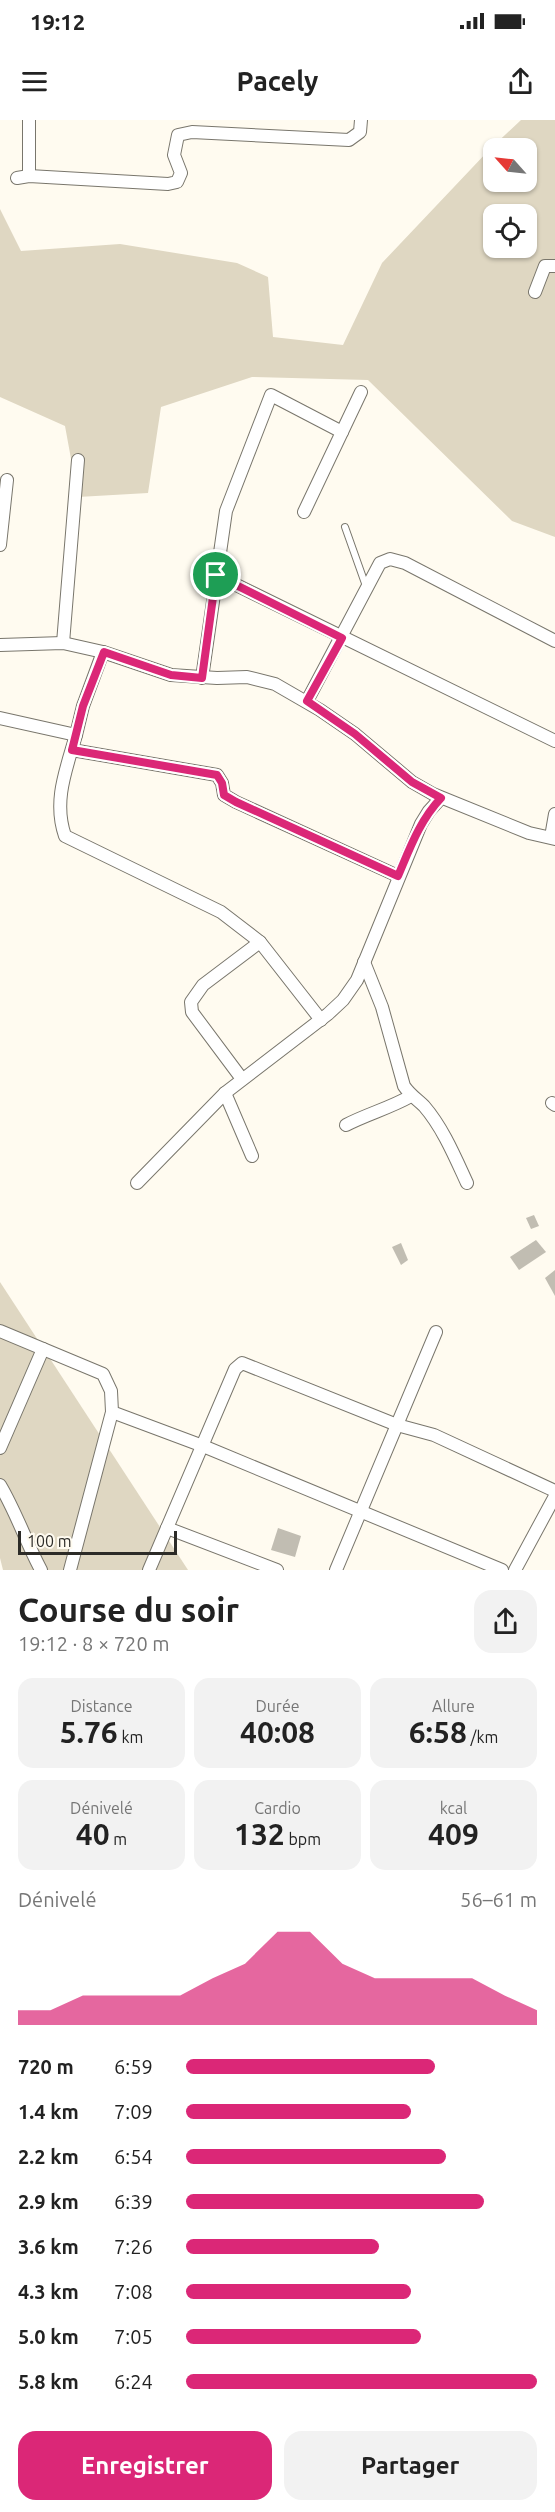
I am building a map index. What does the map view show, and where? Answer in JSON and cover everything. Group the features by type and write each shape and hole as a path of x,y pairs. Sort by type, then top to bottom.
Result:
{"street":[{"path":"29,120 23,177 168,184 177,182 181,173 174,154 178,135 192,132 349,140 360,132 360,120"},
{"path":"535,292 545,267 555,267"},
{"path":"304,512 361,392"},
{"path":"202,678 226,511 271,395 342,432"},
{"path":"63,644 78,460"},
{"path":"0,545 7,480"},
{"path":"307,701 380,563 390,559 405,563 555,641"},
{"path":"216,575 555,741"},
{"path":"0,645 63,644 104,652 171,675 261,680 284,688 307,701 355,734 412,782 441,798 529,833 553,838 555,814"},
{"path":"104,652 83,706 62,784 59,808 65,836 221,912 260,942 321,1020"},
{"path":"0,717 76,735"},
{"path":"72,750 217,775 222,783 224,795 236,802 398,876"},
{"path":"137,1184 225,1093 321,1020 351,990 421,824 441,798"},
{"path":"242,1079 192,1012 191,1002 203,985 260,942"},
{"path":"364,962 382,1007 404,1086 411,1096 423,1105 448,1142 467,1183"},
{"path":"225,1093 252,1155"},
{"path":"346,1125 368,1114 392,1107 411,1096"},
{"path":"0,1331 103,1374 111,1391 112,1412 70,1570"},
{"path":"336,1570 436,1332"},
{"path":"0,1448 43,1349"},
{"path":"149,1570 235,1369 242,1363 397,1425 434,1436 555,1491"},
{"path":"112,1412 203,1446 502,1570"},
{"path":"0,1485 12,1505 28,1546 41,1570"},
{"path":"515,1570 555,1496"},
{"path":"167,1528 277,1570"}],"lane":[{"path":"345,527 367,589"}],"shaded area":[{"path":"521,120 555,120 555,537 512,521 368,380 252,377 161,407 148,493 78,497 65,426 0,397 0,209 21,251 120,244 237,263 268,277 273,337 343,345 382,263 483,156 483,192 537,192 537,138 502,138"},
{"path":"0,1282 188,1570 3,1570 0,1558"}],"building":[{"path":"534,1215 539,1226 531,1229 526,1218"},
{"path":"536,1240 546,1252 519,1270 510,1257"},
{"path":"401,1243 408,1260 401,1265 392,1247"},
{"path":"555,1270 555,1296 545,1278"},
{"path":"278,1528 301,1536 295,1557 271,1550"}],"route":[{"path":"216,575 342,638 307,701 355,734 412,782 441,798 421,824 398,876 236,802 224,795 222,783 217,775 72,750 83,706 104,652 171,675 202,678 216,575"}]}
